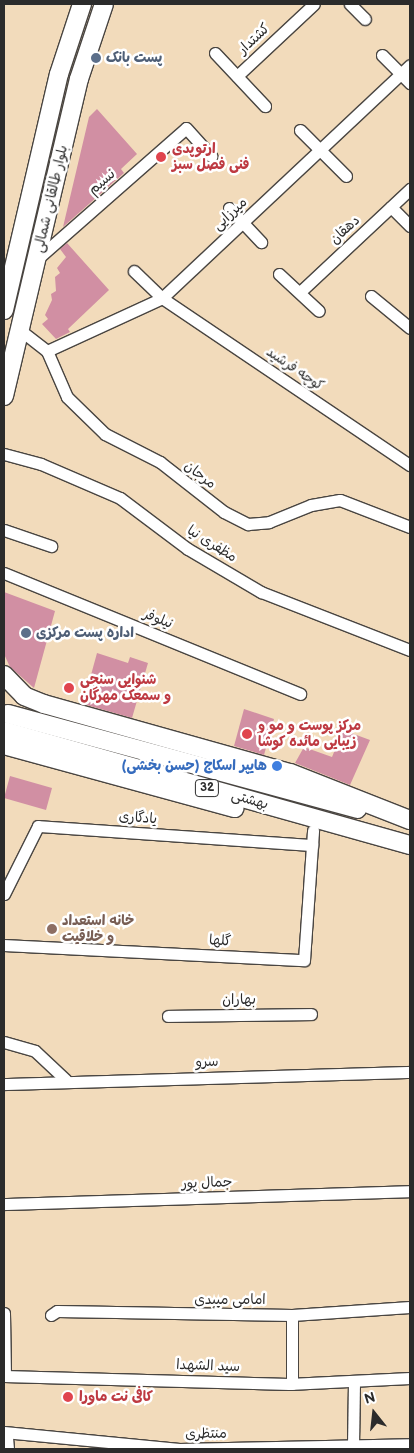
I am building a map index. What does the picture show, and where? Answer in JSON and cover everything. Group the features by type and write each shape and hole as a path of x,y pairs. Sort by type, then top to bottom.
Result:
{"main road":[{"name":"بلوار طالقانی شمالی","path":"4,310 64,55 82,4"},
{"name":"بلوار طالقانی شمالی","path":"4,396 98,4"},
{"path":"64,55 68,49 78,46 84,62"},
{"path":"4,675 24,696 44,704 290,773 410,820"},
{"name":"بهشتى","path":"6,722 410,824"},
{"name":"بهشتى","path":"6,722 410,846"},
{"path":"4,745 313,838 410,846"},
{"path":"4,1438 5,1449"}],"street":[{"name":"کشتدار","path":"237,76 314,4"},
{"path":"350,4 365,19"},
{"path":"215,53 265,106"},
{"path":"382,54 410,83"},
{"name":"میرزایی","path":"47,351 162,298 410,65"},
{"name":"نسیم","path":"37,259 186,128 211,156"},
{"path":"300,130 346,176"},
{"name":"دهقان","path":"300,292 410,189"},
{"path":"391,207 410,226"},
{"path":"229,208 261,242"},
{"name":"كوچه فرشيد","path":"134,271 162,298 410,466"},
{"path":"279,274 320,310"},
{"path":"371,296 410,328"},
{"name":"مرجان","path":"20,330 47,351 67,397 105,434 160,462 224,512 248,524 269,522 311,505 340,500 410,526"},
{"name":"مظفری نیا","path":"4,454 41,464 120,498 188,549 261,592 410,650"},
{"path":"4,530 51,546"},
{"name":"نیلوفر","path":"4,573 300,694"},
{"name":"یادگاری","path":"4,894 38,826 313,838"},
{"name":"گلها","path":"4,945 304,960 313,838"},
{"name":"بهاران","path":"168,1016 311,1014"},
{"path":"4,1042 35,1051 66,1080"},
{"name":"سرو","path":"4,1084 66,1080 410,1072"},
{"name":"جمال پور","path":"4,1204 410,1192"},
{"name":"امامی میبدی","path":"51,1315 57,1311 292,1315 410,1307"},
{"path":"4,1313 4,1376"},
{"path":"292,1315 292,1384"},
{"name":"سید الشهدا","path":"4,1376 292,1384 410,1378"},
{"path":"353,1446 354,1381"},
{"name":"منتظری","path":"4,1432 180,1449 410,1444"}],"building":[{"path":"97,109 137,154 121,169 124,173 63,227 89,117"},
{"path":"67,243 109,290 68,329 70,332 56,339 42,324 48,319 45,315 52,300 51,294 56,291 55,277 60,273 57,268 66,257 60,249"},
{"name":"اداره پست مرکزی","path":"4,592 55,611 34,688 10,667 4,654"},
{"path":"97,653 128,663 130,657 148,663 132,718 83,704"},
{"path":"244,709 274,719 264,755 234,746"},
{"path":"343,730 370,740 350,785 295,763 304,747 332,757"},
{"path":"10,776 52,788 46,810 4,798"}],"place":[{"name":"پست بانک","path":"96,58"},
{"name":"ارتوپدی فنی فصل سبز","path":"161,157"},
{"name":"اداره پست مرکزی","path":"26,633"},
{"name":"شنوایی سنجی و سمعک مهرگان","path":"69,688"},
{"name":"مرکز پوست و مو و زیبایی مائده کوشا","path":"247,734"},
{"name":"هایپر اسکاج (حسن بخشی)","path":"277,766"},
{"name":"خانه استعداد و خلاقیت","path":"52,929"},
{"name":"کافی نت ماورا","path":"68,1397"}]}
